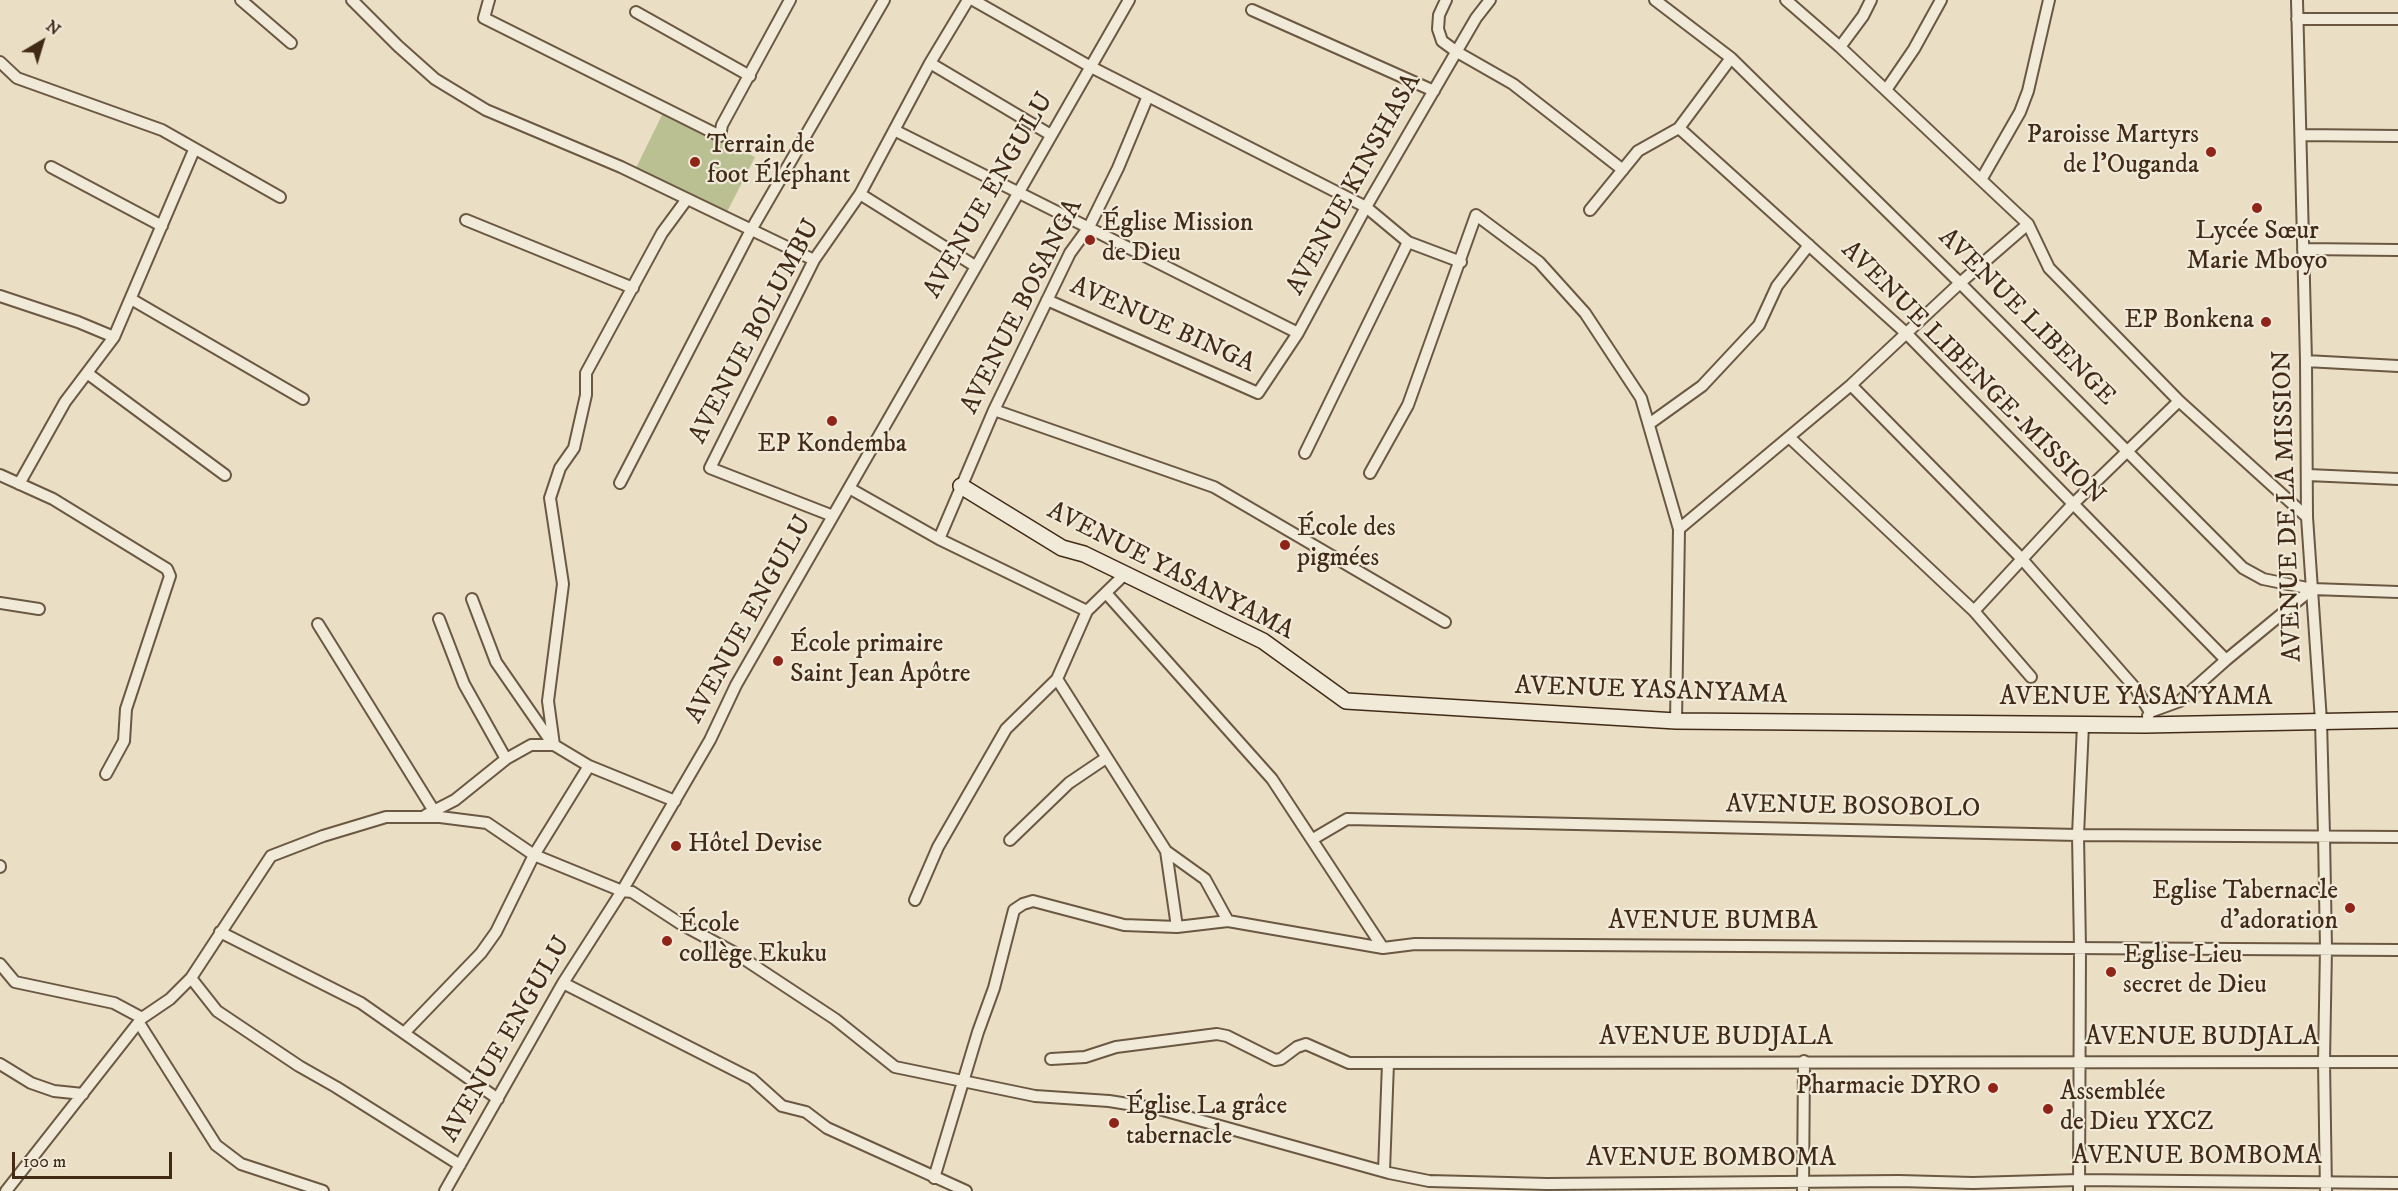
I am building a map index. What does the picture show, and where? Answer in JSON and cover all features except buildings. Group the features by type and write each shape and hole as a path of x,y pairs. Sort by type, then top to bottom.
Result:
{"street":[{"path":"241,0 291,43"},
{"path":"352,0 435,80 476,104 621,167 814,260"},
{"path":"489,0 484,18 720,136 722,125 790,0"},
{"path":"620,483 750,230 884,0"},
{"name":"AVENUE BOLUMBU","path":"833,516 710,468 814,260 860,194 896,131 930,63 968,0"},
{"path":"974,0 1091,67 1366,207 1408,242 1461,262"},
{"name":"AVENUE ENGULU","path":"445,1191 563,983 622,891 710,740 736,685 1128,0"},
{"path":"1446,0 1438,29 1442,41 1513,84 1623,170"},
{"name":"AVENUE KINSHASA","path":"1258,393 1298,333 1366,207 1476,18 1490,0"},
{"name":"AVENUE LIBENGE","path":"1655,0 1731,58 1960,283 2243,568 2263,579 2312,589 2398,592"},
{"path":"1786,0 1840,47 2028,224 2049,268 2179,400 2307,518"},
{"path":"1840,47 1863,16 1871,0"},
{"path":"1886,90 1914,49 1941,0"},
{"path":"1981,180 2020,112 2028,91 2049,0"},
{"name":"AVENUE DE LA MISSION","path":"2297,0 2306,361 2307,518 2321,721 2324,835 2326,1186"},
{"path":"1252,10 1434,91"},
{"path":"636,12 750,76"},
{"path":"2297,19 2398,19"},
{"path":"1590,210 1638,151 1679,128 1731,58"},
{"path":"0,62 17,78 162,130 280,197"},
{"path":"930,63 1051,135"},
{"name":"AVENUE BOSANGA","path":"939,539 993,410 1070,253 1089,227 1118,168 1148,96"},
{"name":"AVENUE LIBENGE-MISSION","path":"1679,128 1907,334 2226,660"},
{"path":"896,131 1298,333"},
{"path":"2301,135 2398,136"},
{"path":"19,484 65,402 114,338 194,150"},
{"path":"51,167 162,226"},
{"path":"860,194 975,266"},
{"path":"554,745 548,701 563,584 550,498 560,468 574,448 585,395 586,373 662,233 687,199"},
{"path":"1371,473 1408,405 1476,215 1539,262 1585,313 1641,398 1679,529 1676,721"},
{"path":"466,219 633,288"},
{"path":"1679,529 1851,385 1960,283 2028,224"},
{"path":"1305,453 1408,242"},
{"path":"1649,424 1702,386 1759,325 1778,286 1809,245"},
{"path":"2303,249 2398,250"},
{"path":"0,296 78,322 114,338"},
{"path":"131,299 303,399"},
{"name":"AVENUE BINGA","path":"1047,300 1258,393"},
{"path":"2306,361 2398,366"},
{"path":"87,373 225,475"},
{"path":"1851,385 2021,558 2136,689 2147,718 2180,701 2312,589"},
{"path":"1974,610 2073,504 2179,400"},
{"path":"993,410 1215,487 1445,622"},
{"path":"1789,436 1974,610 2031,676"},
{"path":"0,475 53,499 167,569 170,576 126,710 124,741 106,774"},
{"path":"2308,475 2398,479"},
{"name":"AVENUE YASANYAMA","path":"961,486 1062,548 1084,554 1263,641 1346,701 1676,721 2083,724 2147,718 2398,720"},
{"path":"849,488 939,539 1087,611"},
{"path":"915,900 938,847 1006,729 1057,678 1087,611 1125,574"},
{"path":"1106,592 1272,779 1383,948"},
{"path":"472,599 496,662 554,745 589,766 675,801"},
{"path":"0,603 39,609"},
{"path":"439,620 465,684 506,759"},
{"path":"318,624 434,811"},
{"path":"1057,678 1166,851 1205,879 1228,921"},
{"path":"2079,1185 2078,835 2083,724"},
{"path":"423,817 455,800 506,759 531,745 554,745"},
{"path":"1010,840 1069,783 1106,758"},
{"path":"404,1033 491,939 534,855 589,766"},
{"name":"AVENUE BOMBOMA","path":"220,932 272,856 323,836 386,817 423,817 487,823 534,855 622,891 632,892 681,924 744,959 835,1019 895,1066 1035,1096 1109,1101 1159,1109 1384,1171 1429,1181 1804,1187 1899,1181 2079,1185 2326,1186 2398,1183"},
{"name":"AVENUE BOSOBOLO","path":"1313,839 1347,819 2078,835 2398,837"},
{"path":"1166,851 1177,927"},
{"name":"AVENUE BUMBA","path":"963,1082 994,988 1014,910 1023,904 1033,902 1124,925 1177,927 1228,921 1383,948 1415,944 2398,950"},
{"path":"6,1191 141,1020 170,999 191,978 220,932 361,1004 498,1099"},
{"path":"0,964 15,982 114,1004 141,1020 216,1145 241,1164 323,1191"},
{"path":"191,978 217,1011 299,1066 460,1165"},
{"path":"563,983 752,1079 782,1106 806,1112 827,1128 966,1191"},
{"name":"AVENUE BUDJALA","path":"1051,1059 1085,1057 1116,1047 1217,1034 1227,1036 1275,1060 1281,1059 1301,1044 1349,1063 2398,1062"},
{"path":"1804,1062 1804,1187"},
{"path":"1384,1171 1388,1063"},
{"path":"0,1064 31,1083 54,1091 83,1094"},
{"path":"934,1178 963,1082"}],"green space":[{"name":"Terrain de foot Éléphant","path":"664,111 755,157 726,214 636,168"}],"place":[{"name":"Paroisse Martyrs de l'Ouganda","path":"2211,152"},
{"name":"Terrain de foot Éléphant","path":"695,162"},
{"name":"Lycée Sœur Marie Mboyo","path":"2257,208"},
{"name":"Église Mission de Dieu","path":"1090,240"},
{"name":"EP Bonkena","path":"2266,322"},
{"name":"EP Kondemba","path":"832,421"},
{"name":"École des pigmées","path":"1285,545"},
{"name":"École primaire Saint Jean Apôtre","path":"778,661"},
{"name":"Hôtel Devise","path":"676,846"},
{"name":"Eglise Tabernacle d'adoration","path":"2350,908"},
{"name":"École collège Ekuku","path":"667,941"},
{"name":"Eglise Lieu secret de Dieu","path":"2111,972"},
{"name":"Pharmacie DYRO","path":"1993,1088"},
{"name":"Assemblée de Dieu YXCZ","path":"2048,1109"},
{"name":"Église La grâce tabernacle","path":"1114,1123"}]}
